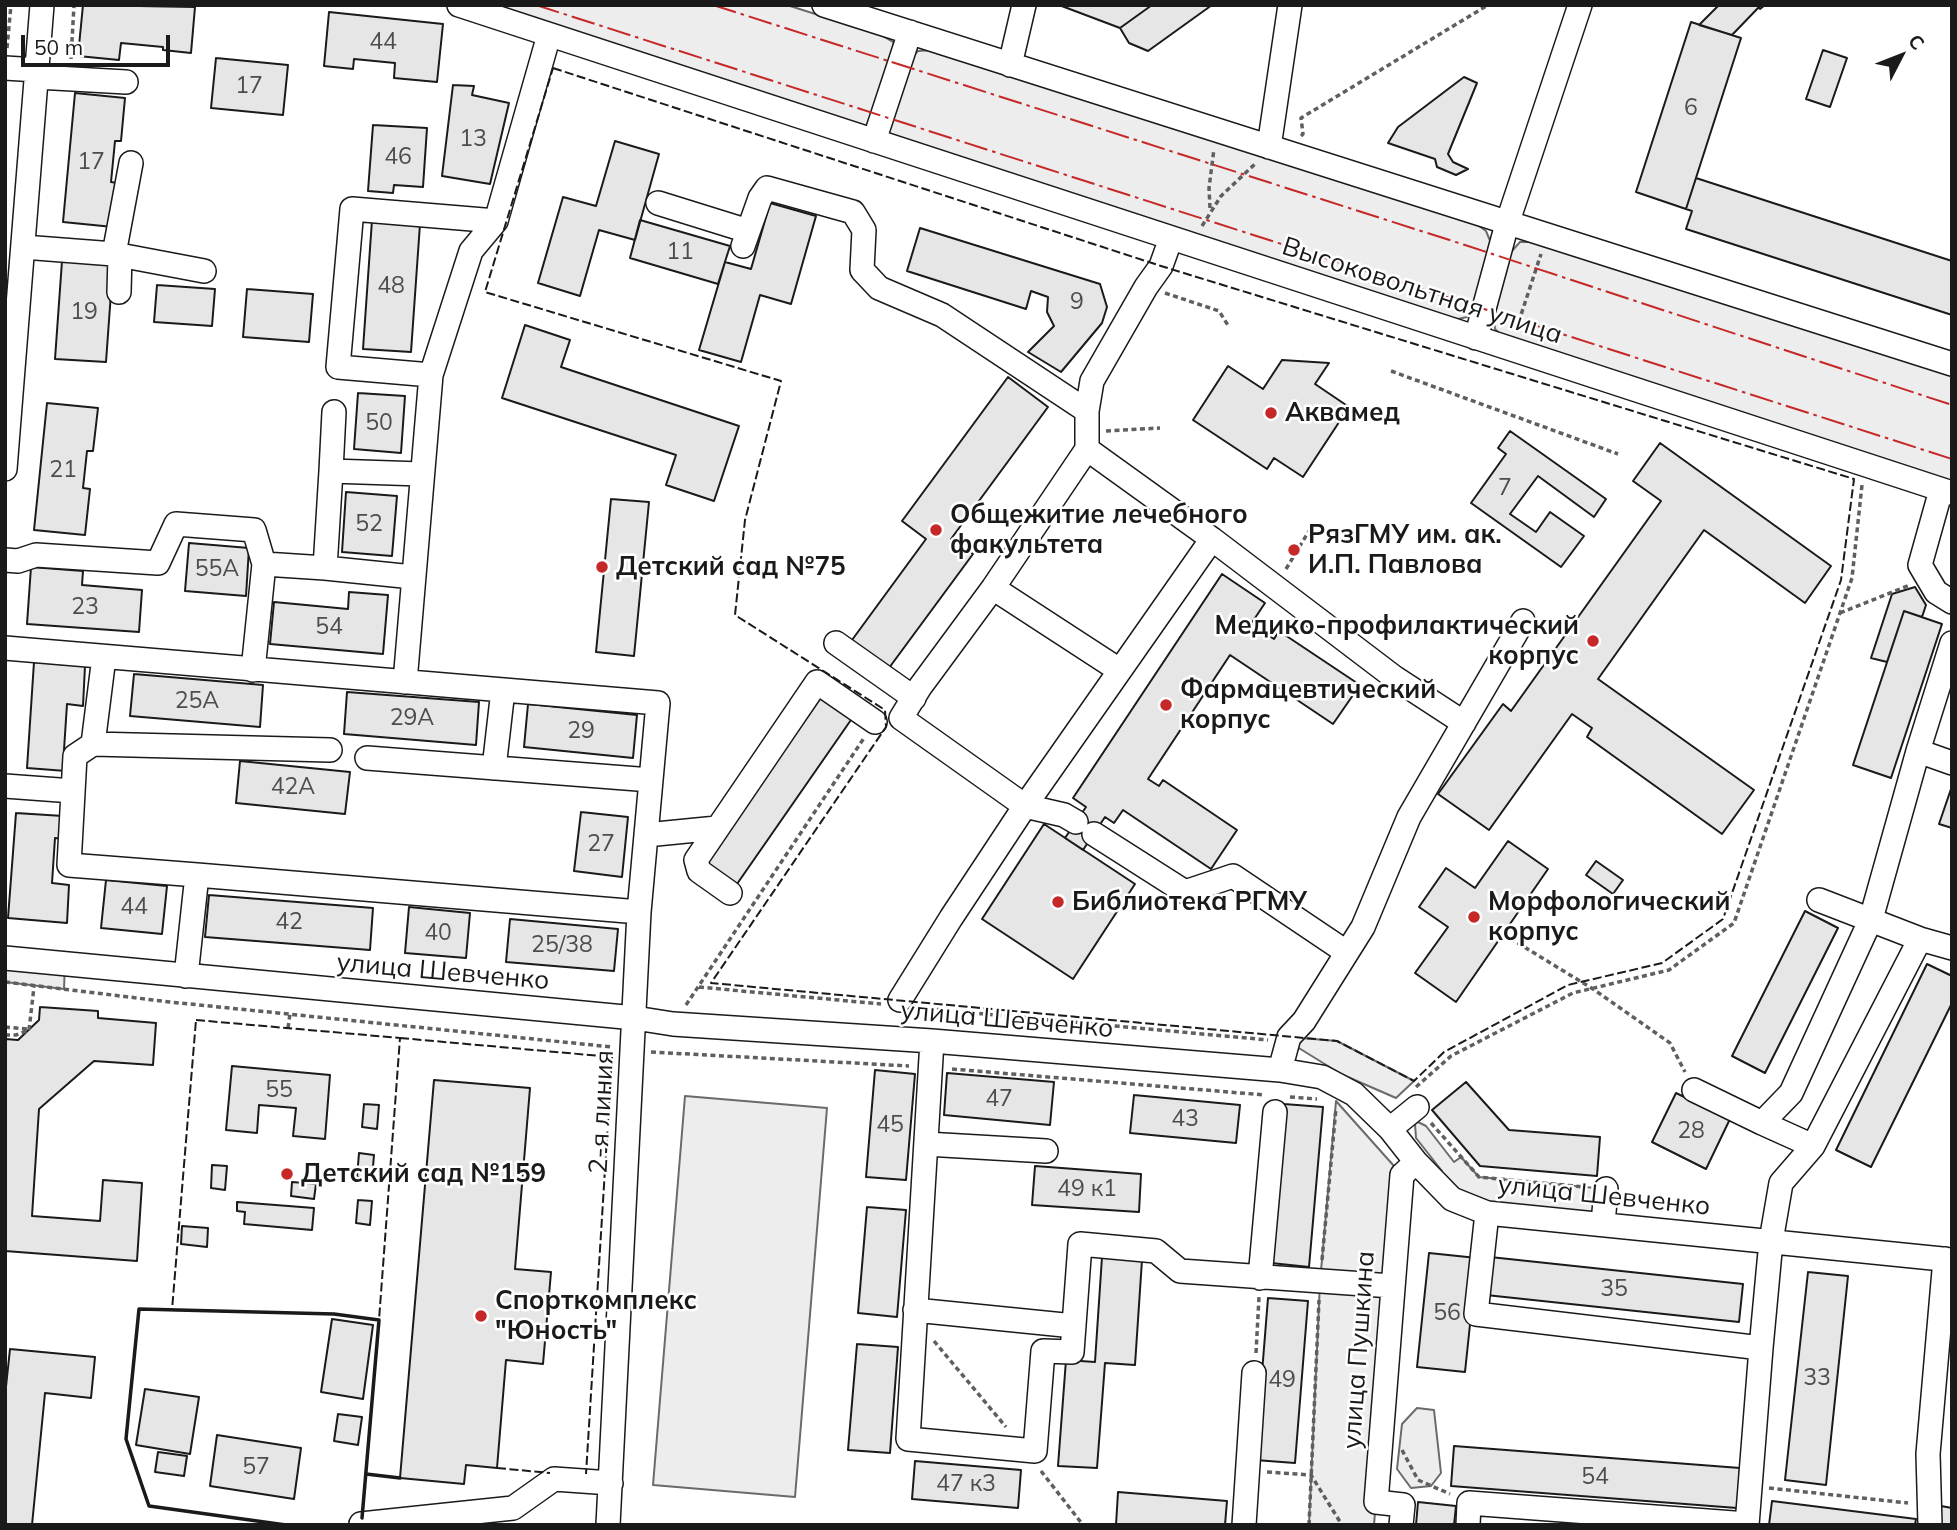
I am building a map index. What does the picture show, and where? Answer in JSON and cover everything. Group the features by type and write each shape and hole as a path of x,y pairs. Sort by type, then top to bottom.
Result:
{"street":[{"path":"5,469 13,281 23,247 43,5"},
{"name":"Высоковольтная улица","path":"459,5 1946,492"},
{"path":"824,5 1952,365"},
{"path":"1010,65 1024,5"},
{"path":"1273,148 1290,5"},
{"path":"1476,338 1507,223 1580,5"},
{"path":"874,141 909,32"},
{"path":"405,682 431,375 471,251 496,221 549,35"},
{"path":"6,61 37,73 70,79 126,82"},
{"path":"119,292 117,255 131,163"},
{"path":"658,203 746,238 760,198 767,188 853,212 864,230 862,270 879,288 942,315 1087,430 1212,539 1395,678 1464,723"},
{"path":"431,375 338,367 352,209 496,221"},
{"path":"1181,242 1146,287 1092,381 1087,430 993,588 901,718 1025,806 1064,815 1185,892 1233,876 1346,952"},
{"path":"23,247 117,255 204,271"},
{"path":"325,568 334,412"},
{"path":"331,471 421,474"},
{"path":"1946,492 1920,565 1936,592 1952,601"},
{"path":"5,560 18,561 36,555 158,563 176,524 254,530 264,564 253,670"},
{"path":"900,1000 1025,806 1212,539"},
{"path":"264,564 413,576"},
{"path":"993,588 1119,670"},
{"path":"1280,1070 1289,1037 1304,1021 1363,927 1409,817 1523,621"},
{"path":"836,643 914,698"},
{"path":"1762,1123 1791,1093 1871,919 1918,751 1952,643"},
{"path":"5,648 503,690 494,768"},
{"path":"93,744 104,657"},
{"path":"730,893 699,871 696,859 817,682 875,722"},
{"name":"2-я линия","path":"503,690 658,703 639,912 608,1525"},
{"path":"330,750 93,744 75,756 69,865 639,912"},
{"path":"1918,751 1952,763"},
{"path":"367,758 651,780"},
{"path":"5,786 73,791"},
{"path":"646,835 717,828"},
{"path":"186,976 197,875"},
{"path":"1819,900 1920,939 1952,947"},
{"path":"1469,1514 1747,1524 1771,1241 1781,1183 1813,1146 1920,939"},
{"name":"улица Шевченко","path":"5,958 635,1018 673,1024 932,1041 1280,1070 1322,1077 1354,1094 1390,1129 1416,1162 1452,1199 1487,1213 1948,1259"},
{"path":"932,1041 908,1439 1035,1451 1042,1351 1072,1352 1080,1244 1156,1251 1180,1270 1392,1286"},
{"path":"1694,1090 1813,1146"},
{"path":"1390,1129 1414,1100"},
{"path":"1260,1278 1280,1102"},
{"path":"926,1144 1046,1151"},
{"name":"улица Пушкина","path":"1401,1525 1403,1505 1376,1502 1402,1175 1416,1162"},
{"path":"1603,1224 1606,1189"},
{"path":"1487,1213 1476,1314 1761,1348"},
{"path":"1935,1504 1928,1454 1948,1259"},
{"path":"915,1314 1074,1326"},
{"path":"1244,1525 1254,1373"},
{"path":"361,1524 513,1508 554,1479 611,1483"}],"path":[{"path":"6,61 10,5"},
{"path":"70,79 74,5"},
{"path":"1181,242 1221,196 1261,158 1273,148 1303,134 1301,118 1488,5"},
{"path":"1210,210 1209,188 1216,131"},
{"path":"1510,349 1547,236"},
{"path":"1146,287 1219,311 1229,327"},
{"path":"1391,372 1618,453"},
{"path":"1087,430 1160,428"},
{"path":"1414,1100 1451,1056 1573,993 1670,970 1734,923 1852,578 1864,465"},
{"path":"1275,588 1312,526"},
{"path":"1840,613 1913,584 1920,565"},
{"path":"663,1054 673,1024 875,722"},
{"path":"1503,934 1593,989 1670,1043 1694,1090"},
{"path":"5,982 663,1054 930,1067 1280,1102 1324,1100"},
{"path":"29,1030 34,986"},
{"path":"288,1028 290,1014"},
{"path":"5,1027 29,1030"},
{"path":"5,1035 16,1035 29,1030"},
{"path":"1254,1373 1260,1278"},
{"path":"915,1314 1083,1525"},
{"path":"1400,1447 1418,1480 1469,1514"},
{"path":"1247,1471 1311,1475 1342,1525"},
{"path":"1750,1486 1935,1504"}],"shaded area":[{"path":"484,5 787,5 881,35 893,42 897,54 869,126 859,130"},
{"path":"933,50 1475,223 1486,231 1491,243 1475,305 1467,317 1458,319 1441,316 885,134 906,63 918,51"},
{"path":"1520,242 1534,242 1952,375 1952,483 1503,337 1495,329 1494,317 1511,252"},
{"path":"5,958 65,964 64,989 5,982"},
{"path":"1289,1037 1337,1041 1414,1081 1396,1098 1341,1074 1289,1042"},
{"path":"685,1096 827,1108 795,1497 653,1485"},
{"path":"1336,1101 1402,1175 1374,1525 1309,1525 1320,1282"},
{"path":"1418,1122 1426,1126 1454,1162 1461,1157 1479,1177 1606,1189 1603,1224 1487,1213 1433,1180 1442,1171 1416,1138 1415,1124"},
{"path":"1417,1408 1434,1410 1441,1473 1431,1486 1411,1488 1397,1469 1402,1424"}],"building":[{"path":"83,5 195,7 191,53 121,43 119,60 78,56"},
{"path":"1059,5 1152,5 1120,28"},
{"path":"1152,5 1212,5 1148,51 1129,43 1120,28"},
{"path":"1719,5 1765,5 1760,9 1759,7 1732,35 1699,25"},
{"path":"329,12 443,24 437,82 394,78 395,63 354,59 353,69 324,66"},
{"path":"1691,22 1741,38 1686,209 1636,192"},
{"path":"1823,50 1847,58 1830,107 1806,99"},
{"path":"216,58 288,65 283,115 211,108"},
{"path":"1464,77 1477,83 1448,154 1453,162 1468,169 1456,175 1437,167 1435,159 1388,143 1398,127"},
{"path":"453,85 474,86 472,95 509,103 490,184 442,176"},
{"path":"75,93 125,98 121,141 115,141 111,182 117,183 113,227 63,222"},
{"path":"373,125 427,128 423,187 394,185 393,193 368,191"},
{"path":"615,141 659,154 635,240 599,230 580,296 538,283 563,197 596,206"},
{"path":"1696,178 1952,261 1952,315 1686,229 1692,211 1686,209"},
{"path":"770,203 816,216 791,304 760,295 741,362 699,350 725,262 751,269"},
{"path":"372,220 420,224 411,352 363,349"},
{"path":"640,220 730,246 718,284 630,258"},
{"path":"920,228 1100,284 1107,307 1102,323 1061,372 1028,352 1054,326 1047,312 1048,297 1031,291 1026,309 907,271"},
{"path":"62,261 113,265 106,362 55,359"},
{"path":"157,285 215,289 212,326 154,322"},
{"path":"247,289 313,294 309,342 243,337"},
{"path":"525,325 570,340 561,367 739,426 714,501 666,485 676,455 502,398"},
{"name":"Аквамед","path":"1282,360 1329,363 1315,384 1349,407 1303,477 1274,458 1267,469 1193,420 1228,366 1263,389"},
{"name":"Общежитие лечебного факультета","path":"1008,377 1048,407 951,539 973,554 889,668 852,640 926,539 902,521"},
{"path":"358,393 405,396 401,453 354,449"},
{"path":"47,403 98,408 93,451 87,451 83,488 90,489 85,535 34,530"},
{"path":"1510,431 1606,499 1594,517 1538,476 1510,514 1536,532 1550,512 1584,536 1561,567 1471,503 1506,454 1498,448"},
{"name":"Медико-профилактический корпус","path":"1660,443 1831,566 1805,603 1704,530 1598,679 1754,790 1722,834 1587,737 1592,728 1572,714 1489,830 1438,794 1503,704 1511,711 1661,501 1633,481"},
{"path":"346,492 397,496 392,556 342,552"},
{"path":"611,499 649,502 634,656 596,652"},
{"path":"189,543 249,548 246,596 185,591"},
{"path":"31,567 83,571 82,585 142,590 139,632 27,624"},
{"name":"Фармацевтический корпус","path":"1222,574 1265,603 1251,624 1274,639 1279,631 1360,685 1333,724 1230,655 1148,779 1159,786 1163,780 1237,830 1211,869 1123,810 1114,823 1105,817 1083,850 1065,838 1086,807 1073,798"},
{"path":"1915,587 1926,605 1922,617 1904,611 1887,662 1871,658 1892,594"},
{"path":"349,592 388,595 383,654 270,644 274,602 348,609"},
{"path":"1904,611 1942,624 1891,778 1853,765"},
{"path":"34,662 85,666 83,706 67,704 64,750 68,750 66,771 27,768"},
{"path":"134,674 263,685 260,727 130,716"},
{"path":"347,692 479,702 476,745 344,734"},
{"path":"822,696 853,717 737,884 706,863"},
{"path":"528,704 637,715 633,758 524,747"},
{"path":"240,761 350,772 345,814 236,803"},
{"path":"1952,786 1952,828 1939,824"},
{"path":"581,812 628,817 622,877 574,871"},
{"path":"16,813 63,816 62,839 55,838 52,883 69,885 67,923 8,918"},
{"name":"Библиотека РГМУ","path":"1044,824 1135,884 1073,979 982,919"},
{"name":"Морфологический корпус","path":"1508,841 1548,869 1456,1002 1415,973 1448,927 1419,907 1446,868 1475,888"},
{"path":"1596,861 1623,880 1613,894 1586,875"},
{"path":"106,880 167,886 162,934 101,928"},
{"path":"209,895 373,908 370,950 205,937"},
{"path":"409,907 470,913 466,958 405,953"},
{"path":"1805,911 1838,928 1765,1073 1732,1056"},
{"path":"510,919 618,929 614,971 506,962"},
{"path":"1927,964 1952,976 1952,1003 1871,1167 1836,1150"},
{"path":"40,1007 98,1011 98,1018 156,1023 153,1065 94,1061 39,1109 32,1216 100,1221 103,1180 142,1183 137,1261 5,1251 5,1039 18,1040 39,1020"},
{"path":"232,1066 330,1075 325,1139 293,1136 296,1108 259,1105 257,1133 226,1130"},
{"path":"875,1070 915,1074 906,1180 866,1177"},
{"path":"947,1073 1054,1082 1050,1125 944,1115"},
{"name":"Спорткомплекс \"Юность\"","path":"434,1080 530,1088 515,1269 551,1272 543,1364 506,1360 497,1468 466,1465 464,1484 400,1478"},
{"path":"1466,1082 1509,1130 1600,1137 1597,1176 1480,1166 1432,1110"},
{"path":"1676,1093 1730,1119 1706,1169 1652,1142"},
{"path":"1134,1095 1240,1105 1236,1143 1130,1133"},
{"path":"364,1104 379,1105 377,1129 362,1127"},
{"path":"1284,1104 1323,1107 1309,1267 1271,1263"},
{"path":"359,1153 374,1155 372,1178 357,1177"},
{"path":"212,1165 227,1166 225,1190 211,1188"},
{"path":"1035,1166 1141,1174 1139,1212 1032,1205"},
{"path":"292,1182 316,1184 314,1199 291,1196"},
{"path":"358,1200 372,1201 370,1225 356,1223"},
{"path":"237,1202 314,1208 312,1230 244,1224 245,1212 237,1211"},
{"path":"867,1207 906,1210 897,1317 858,1313"},
{"path":"182,1226 208,1228 207,1247 181,1244"},
{"path":"1429,1253 1477,1258 1465,1372 1417,1367"},
{"path":"1102,1257 1142,1260 1135,1365 1105,1363 1097,1468 1058,1466 1066,1360 1095,1362"},
{"path":"1490,1257 1743,1284 1739,1322 1486,1295"},
{"path":"1808,1272 1848,1276 1826,1485 1785,1480"},
{"path":"1268,1298 1308,1301 1295,1463 1255,1460"},
{"path":"332,1319 373,1325 363,1399 321,1392"},
{"path":"857,1344 898,1347 890,1453 848,1450"},
{"path":"10,1349 95,1357 91,1398 45,1393 32,1525 5,1525 5,1396"},
{"path":"145,1389 199,1397 190,1454 136,1445"},
{"path":"338,1414 362,1417 358,1445 334,1441"},
{"path":"217,1435 301,1448 294,1499 210,1486"},
{"path":"1454,1446 1740,1468 1737,1508 1451,1486"},
{"path":"158,1452 187,1456 184,1476 155,1472"},
{"path":"915,1461 1021,1470 1018,1508 912,1499"},
{"path":"1118,1492 1227,1501 1225,1525 1116,1525"},
{"path":"1772,1501 1916,1519 1915,1525 1769,1525"},
{"path":"1418,1502 1456,1506 1454,1525 1416,1525"},
{"path":"1941,1506 1952,1508 1952,1525 1938,1525"}],"fence":[{"path":"553,68 1161,266 1854,479 1841,580 1723,919 1662,963 1568,985 1444,1052 1414,1081 1337,1041 711,983 886,727 885,710 735,615 745,520 781,381 485,292 553,68"},
{"path":"196,1020 400,1038 379,1320 334,1314 172,1310 196,1020"},
{"path":"400,1038 612,1057 586,1474"},
{"path":"497,1468 550,1473"}],"wall":[{"path":"286,1525 149,1506 126,1439 139,1309 334,1314 379,1320 362,1518"},
{"path":"366,1474 400,1478"}],"power":[{"path":"536,5 1952,459"},
{"path":"713,5 1465,245 1952,405"}],"place":[{"name":"Аквамед","path":"1271,413"},
{"name":"Общежитие лечебного факультета","path":"936,530"},
{"name":"РязГМУ им. ак. И.П. Павлова","path":"1294,550"},
{"name":"Детский сад №75","path":"602,567"},
{"name":"Медико-профилактический корпус","path":"1593,641"},
{"name":"Фармацевтический корпус","path":"1166,705"},
{"name":"Библиотека РГМУ","path":"1058,902"},
{"name":"Морфологический корпус","path":"1474,917"},
{"name":"Детский сад №159","path":"287,1174"},
{"name":"Спорткомплекс \"Юность\"","path":"481,1316"}]}
